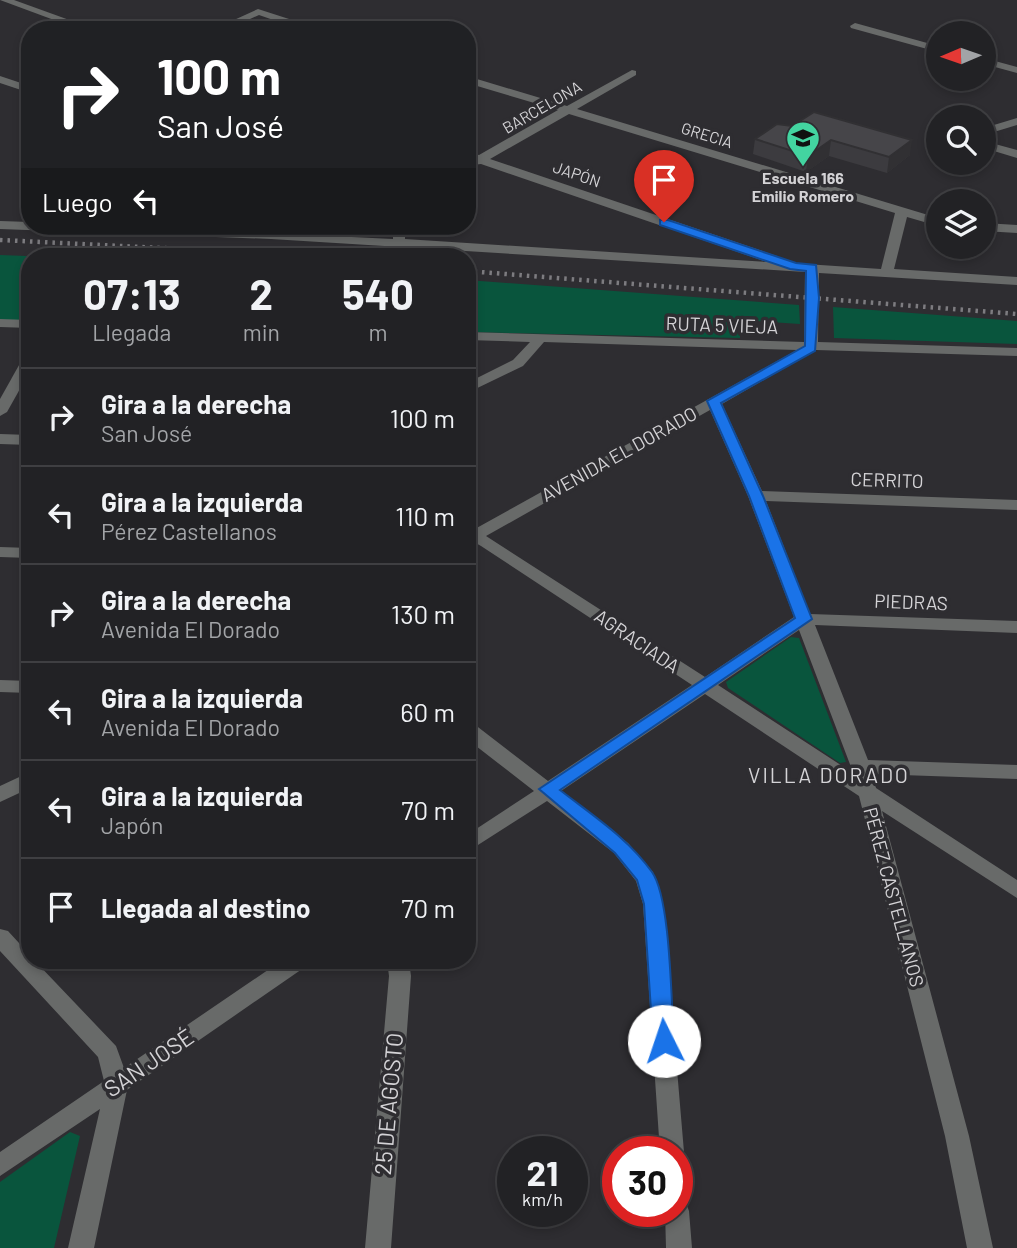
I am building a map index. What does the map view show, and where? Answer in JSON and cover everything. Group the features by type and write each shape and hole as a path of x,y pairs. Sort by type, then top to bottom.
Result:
{"street":[{"path":"5,0 66,21"},
{"path":"257,0 258,12"},
{"path":"0,12 19,5"},
{"path":"238,21 258,12 286,21"},
{"path":"855,26 926,46"},
{"path":"996,64 1017,70"},
{"name":"BARCELONA","path":"476,162 632,73"},
{"path":"0,79 21,87"},
{"name":"GRECIA","path":"476,82 926,219"},
{"path":"996,128 1017,121"},
{"path":"996,147 1017,153"},
{"name":"JAPÓN","path":"476,158 795,267"},
{"path":"887,272 902,212"},
{"path":"0,225 21,226"},
{"path":"996,228 1017,229"},
{"path":"222,235 399,243 1017,281"},
{"path":"399,235 399,243"},
{"path":"811,348 812,268"},
{"path":"0,323 21,324"},
{"name":"RUTA 5 VIEJA","path":"476,336 1017,352"},
{"path":"476,385 522,362 533,352 539,338"},
{"name":"AVENIDA EL DORADO","path":"476,532 811,348"},
{"path":"0,412 21,374"},
{"name":"PÉREZ CASTELLANOS","path":"713,401 756,496 861,767 957,1136 980,1248"},
{"path":"0,439 21,440"},
{"name":"CERRITO","path":"756,496 1017,505"},
{"name":"AGRACIADA","path":"476,538 487,542 1017,890"},
{"path":"0,552 21,553"},
{"path":"476,839 804,619"},
{"name":"PIEDRAS","path":"804,619 1017,627"},
{"path":"0,686 21,687"},
{"path":"476,736 621,848 636,863 650,890 671,1136"},
{"path":"861,767 1017,772"},
{"path":"0,795 21,784"},
{"path":"0,937 21,960"},
{"path":"30,969 108,1053 117,1084 81,1248"},
{"name":"SAN JOSÉ","path":"0,1165 285,969"},
{"name":"25 DE AGOSTO","path":"378,1248 399,969"},
{"path":"678,1227 680,1248"}],"green space":[{"path":"0,255 21,256 21,321 0,320"},
{"path":"476,281 799,305 800,324 740,320 740,338 476,332"},
{"path":"833,307 1017,321 1017,344 834,338"},
{"path":"791,637 799,638 846,762 840,763 728,688 726,682"},
{"path":"70,1132 80,1136 54,1248 0,1248 0,1182"}],"building":[{"path":"814,112 912,140 889,157 831,140 808,156 755,139 777,124 792,126"}],"railway":[{"path":"0,240 162,248"},
{"path":"476,272 1017,314"}],"place":[{"name":"Escuela 166 Emilio Romero","path":"803,168"}],"district":[{"name":"VILLA DORADO","path":"829,776"}],"route":[{"path":"664,222 795,267 812,268 813,298 811,348 713,401 724,420 756,496 804,619 548,789 621,848 646,878 653,904 664,1041"}]}
